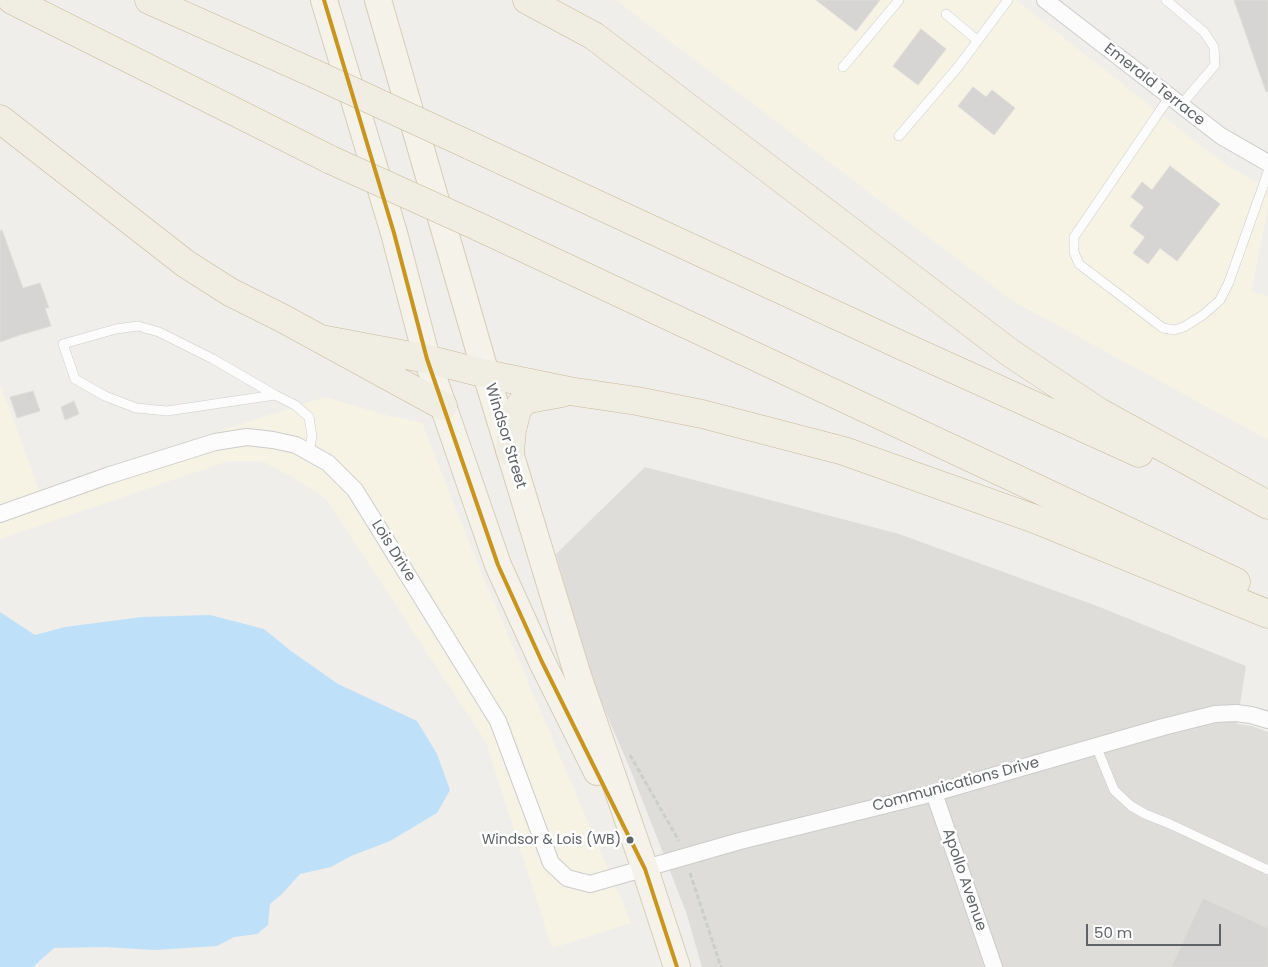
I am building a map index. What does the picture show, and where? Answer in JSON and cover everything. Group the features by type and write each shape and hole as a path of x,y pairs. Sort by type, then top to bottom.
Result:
{"highway":[{"path":"12,0 331,160 477,226 1268,597"},
{"path":"149,0 313,73 907,348 1268,512"},
{"path":"527,0 594,36 1009,352 1099,412 1268,505"},
{"path":"0,119 186,264 230,292 321,339 443,406"},
{"path":"321,339 427,359 486,374 569,391 636,401 702,414 844,452 1035,519 1268,614"},
{"path":"510,451 512,430 517,410 523,402 569,391"}],"main road":[{"name":"Windsor Street","path":"324,0 394,233 427,359 502,574 542,662 645,869"},
{"name":"Windsor Street","path":"378,0 486,374 578,676 677,967"}],"street":[{"name":"Emerald Terrace","path":"1045,0 1221,136 1268,164"},
{"name":"Lois Drive","path":"0,514 108,476 215,442 247,437 296,445 309,452 328,463 355,490 498,721 551,863 568,878 590,884 645,869"},
{"name":"Communications Drive","path":"645,869 750,839 934,793 1163,727 1215,714 1236,713 1268,720"},
{"name":"Apollo Avenue","path":"934,793 994,967"}],"lane":[{"path":"843,67 899,0"},
{"path":"899,136 958,67 1008,0"},
{"path":"1166,0 1204,32 1214,47 1215,65 1175,101 1074,237 1074,252 1079,264 1163,328 1174,330 1184,327 1203,315 1220,300 1229,282 1268,172"},
{"path":"946,14 977,40"},
{"path":"275,395 167,411 136,408 105,396 75,379 63,344 116,329 138,326 159,332 205,355 295,406 309,417 312,436 309,452"},
{"path":"1096,746 1114,790 1131,806 1268,870"}],"path":[{"path":"627,750 680,843 721,967"}],"shaded area":[{"path":"616,0 1016,0 1201,146 1231,168 1268,188 1268,208 1251,292 1268,296 1268,440 1011,300"},
{"path":"0,384 39,490 325,397 385,415 422,423 484,579 631,923 552,948 486,742 326,499 291,476 262,461 228,461 0,539"},
{"path":"645,467 899,534 1097,606 1246,666 1237,724 1252,726 1268,732 1268,967 702,967 686,912 631,771 594,685 556,554"}],"water":[{"path":"0,612 35,635 65,627 142,617 210,615 264,629 291,651 338,684 417,721 437,754 450,790 437,813 390,841 351,856 331,867 300,874 270,904 268,925 257,934 234,937 217,946 155,950 105,947 54,948 33,967 0,967"}],"building":[{"path":"816,0 880,0 856,31"},
{"path":"1234,0 1268,0 1268,91 1266,92"},
{"path":"921,29 946,49 918,85 893,66"},
{"path":"973,87 986,97 992,90 1015,108 994,135 958,106"},
{"path":"1170,166 1220,204 1177,261 1160,248 1148,264 1133,253 1145,237 1130,226 1144,207 1131,197 1142,182 1152,190"},
{"path":"2,230 23,288 40,283 49,308 45,308 51,326 0,342 0,231"},
{"path":"33,391 40,411 17,418 10,397"},
{"path":"74,401 79,414 65,420 61,407"},
{"path":"1203,898 1268,928 1268,967 1171,967"}],"transit line":[{"path":"324,0 394,233 427,359 498,565 542,662 645,869 677,967"}],"place":[{"name":"Windsor & Lois (WB)","path":"630,840"}]}
